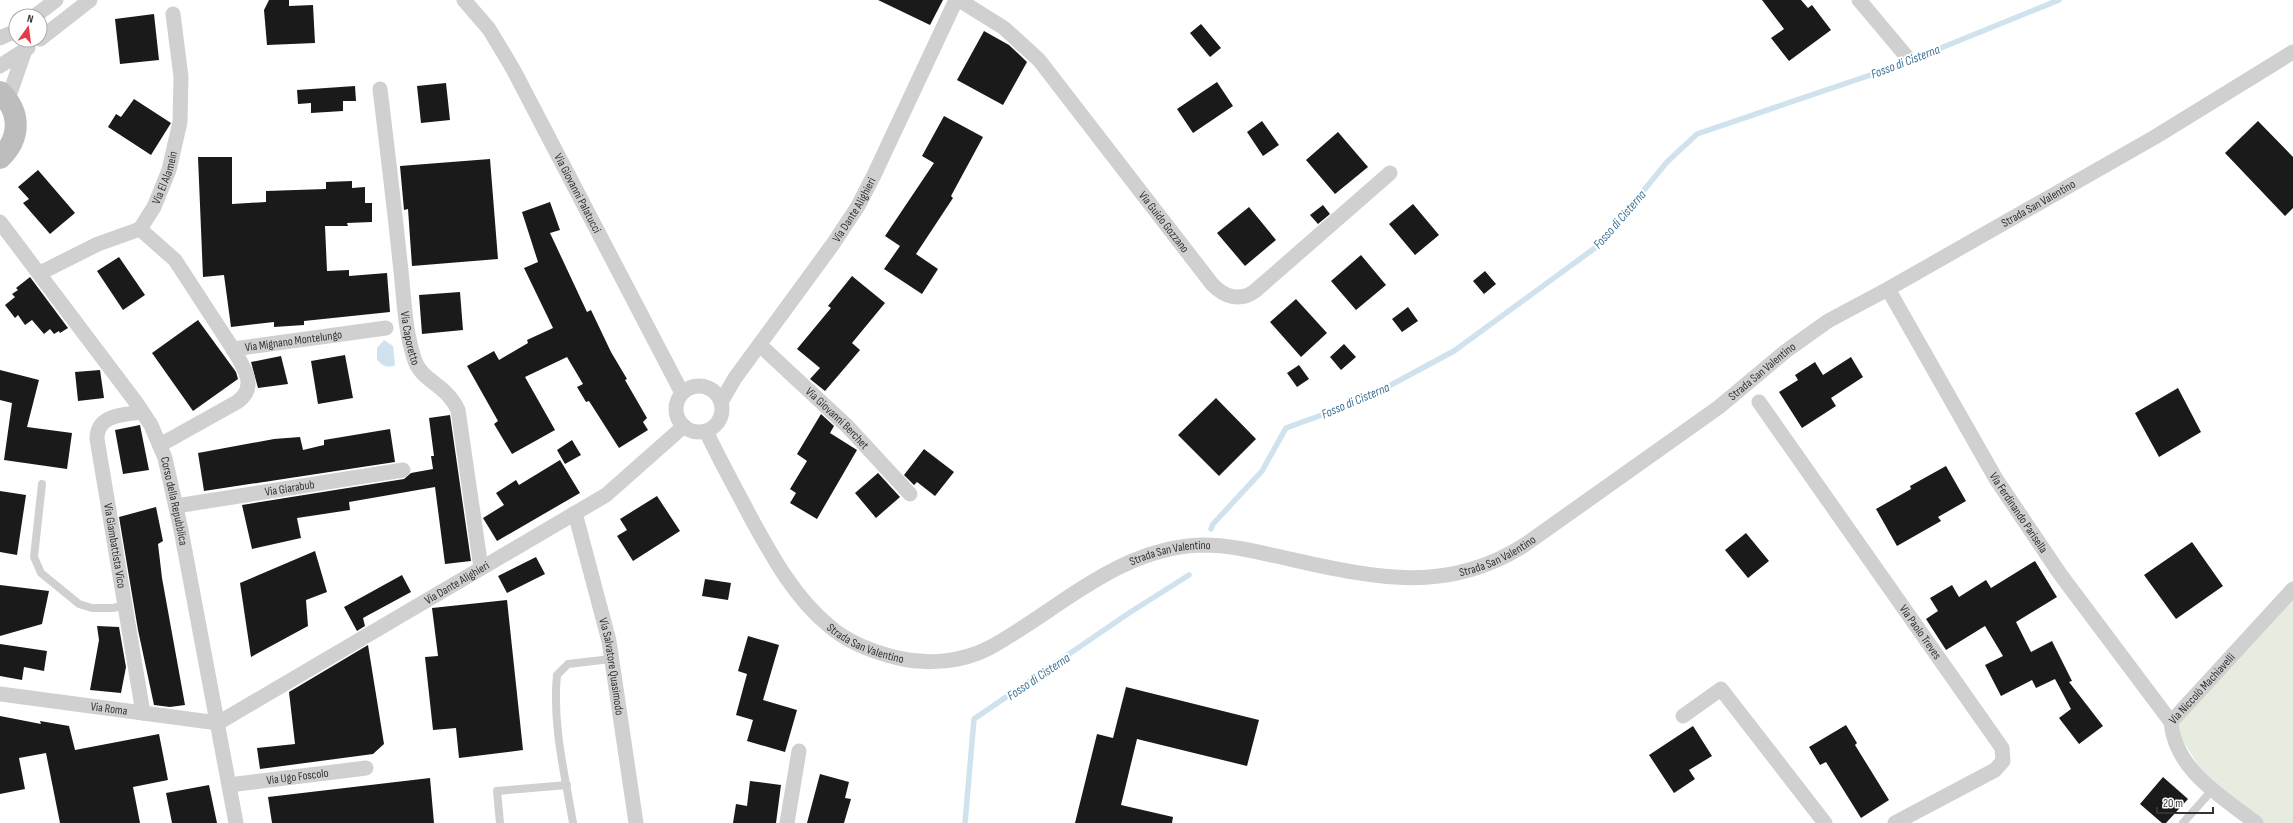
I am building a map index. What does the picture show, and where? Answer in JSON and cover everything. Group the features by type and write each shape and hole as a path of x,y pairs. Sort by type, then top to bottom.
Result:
{"street":[{"path":"46,8 56,0"},
{"path":"48,32 90,0"},
{"name":"Via Giovanni Palatucci","path":"464,0 489,29 510,62 682,393"},
{"name":"Via Guido Gozzano","path":"957,0 1004,28 1039,60 1212,284 1227,295 1245,297 1255,291 1390,173"},
{"name":"Via Dante Alighieri","path":"706,431 718,423 721,416 721,402 735,378 761,346 840,234 861,201 957,0"},
{"path":"1859,0 1907,57"},
{"name":"Via El Alamein","path":"140,229 162,190 172,159 180,122 181,77 173,14"},
{"path":"0,66 28,48"},
{"path":"0,158 13,142 16,131 13,109 4,96 25,50"},
{"name":"Strada San Valentino","path":"706,431 719,460 768,548 803,600 838,634 855,644 888,656 914,661 957,659 979,652 1109,572 1136,559 1174,548 1212,546 1248,550 1347,572 1392,578 1436,577 1482,567 1521,547 1719,407 1814,330 2179,123 2293,52"},
{"name":"Via Caporetto","path":"380,89 407,327 418,367 423,373 445,390 454,400 458,410 481,568"},
{"name":"Corso della Repubblica","path":"0,210 2,224 40,273 142,412 160,445 176,506 236,823"},
{"path":"40,273 98,244 140,229"},
{"name":"Via Mignano Montelungo","path":"140,229 175,260 233,349 386,328"},
{"name":"Via Ferdinando Parisella","path":"1888,289 1996,479 2060,574 2171,722"},
{"name":"Via Giovanni Berchet","path":"761,346 848,428 910,494"},
{"path":"160,445 237,402 246,394 249,383 247,374 233,349"},
{"path":"706,431 698,432 684,426 676,414 678,399 682,393 696,386 712,390 721,402"},
{"name":"Via Paolo Treves","path":"1759,402 2002,748 2003,760 1995,770 1895,823"},
{"name":"Via Giambattista Vico","path":"142,412 107,419 99,426 97,435 143,713"},
{"name":"Via Dante Alighieri","path":"218,722 606,495 684,426"},
{"name":"Via Giarabub","path":"176,506 403,470"},
{"name":"Via Salvatore Quasimodo","path":"575,514 600,602 616,683 636,823"},
{"name":"Via Niccolò Machiavelli","path":"2256,823 2194,772 2179,753 2173,740 2171,722 2293,590"},
{"path":"1683,716 1721,689 1825,823"},
{"name":"Via Roma","path":"0,694 218,722"},
{"path":"787,823 799,751"},
{"name":"Via Ugo Foscolo","path":"229,785 366,768"}],"lane":[{"path":"42,484 34,557 36,567 79,604 92,608 113,608 125,605"},
{"path":"573,823 556,721 555,694 557,674 568,664 611,658"},
{"path":"500,823 497,791 566,785"},
{"path":"2182,823 2213,789"}],"shaded area":[{"path":"2293,589 2293,823 2256,823 2213,789 2171,722"}],"water":[{"path":"384,340 393,346 395,365 390,367 385,366 377,360 377,348"}],"building":[{"path":"269,0 289,0 289,6 313,5 315,43 267,45 264,10"},
{"path":"878,0 943,0 930,25"},
{"path":"1762,0 1801,0 1808,8 1812,5 1831,30 1789,61 1771,38 1784,29"},
{"path":"154,14 159,60 120,64 115,19"},
{"path":"1201,24 1221,48 1210,57 1190,33"},
{"path":"984,31 1009,45 1027,62 1003,105 957,80"},
{"path":"1217,82 1233,106 1193,133 1177,109"},
{"path":"446,83 450,120 421,123 417,86"},
{"path":"355,86 356,101 343,101 343,111 311,113 311,103 298,104 297,90"},
{"path":"134,99 171,123 151,155 108,127 116,114 121,117"},
{"path":"944,116 983,137 951,196 953,198 916,254 938,269 922,294 884,269 900,246 885,236 934,163 922,156"},
{"path":"1262,121 1279,145 1263,156 1247,132"},
{"path":"2258,121 2293,157 2293,208 2285,216 2225,153"},
{"path":"1338,132 1368,167 1335,194 1306,160"},
{"path":"198,157 232,157 232,204 266,202 266,191 326,189 326,182 352,181 352,188 365,187 365,203 372,203 372,222 347,223 348,226 325,226 327,271 349,270 349,276 387,273 390,312 304,321 304,325 274,327 274,322 231,327 224,275 203,277"},
{"path":"490,159 498,259 412,266 408,209 404,210 400,166"},
{"path":"38,170 75,213 50,234 23,203 29,199 18,187"},
{"path":"550,202 560,230 550,233 587,312 591,310 611,352 627,379 625,380 647,418 643,422 648,430 619,448 589,401 586,402 577,387 583,384 567,357 525,377 555,430 512,454 494,424 498,421 467,366 494,351 499,360 528,343 527,340 553,328 524,268 538,262 522,212"},
{"path":"1413,204 1439,235 1415,255 1389,224"},
{"path":"1323,205 1330,214 1318,224 1310,215"},
{"path":"1249,207 1276,240 1245,266 1217,233"},
{"path":"1361,255 1386,285 1356,310 1331,281"},
{"path":"119,257 145,295 123,310 97,271"},
{"path":"1485,271 1496,284 1484,294 1473,281"},
{"path":"852,276 885,303 852,343 860,350 825,391 810,379 820,368 797,349 831,308 828,306"},
{"path":"30,277 68,328 60,333 59,331 54,334 50,329 44,334 32,320 25,325 18,315 15,318 5,305 15,297 12,294 18,290 16,288"},
{"path":"460,292 463,330 422,334 419,295"},
{"path":"1296,299 1327,333 1301,357 1270,322"},
{"path":"1408,307 1418,321 1402,332 1392,319"},
{"path":"198,320 236,372 238,379 193,411 152,353"},
{"path":"1344,344 1356,357 1341,370 1330,357"},
{"path":"345,355 353,398 318,404 311,361"},
{"path":"281,356 288,384 258,388 251,362"},
{"path":"1851,357 1863,377 1831,398 1836,406 1802,428 1779,392 1798,380 1795,375 1815,362 1823,375"},
{"path":"1299,365 1309,379 1297,387 1287,373"},
{"path":"0,370 39,380 27,427 72,433 67,469 4,460 12,403 0,400"},
{"path":"100,370 104,398 78,401 75,372"},
{"path":"2178,388 2201,432 2159,457 2135,413"},
{"path":"1216,398 1256,439 1219,476 1178,435"},
{"path":"821,414 834,426 830,433 857,450 817,519 790,503 796,493 790,489 807,461 797,454"},
{"path":"450,415 471,561 445,564 435,487 349,502 350,510 297,518 301,538 252,549 242,505 404,479 411,473 433,469 431,456 434,456 429,418"},
{"path":"140,425 149,470 123,474 115,430"},
{"path":"390,429 395,462 204,491 198,453 274,439 300,437 303,450 324,445 324,440"},
{"path":"572,440 581,455 565,464 557,450"},
{"path":"924,449 954,472 935,496 917,482 914,485 904,475"},
{"path":"560,460 580,493 497,541 483,518 504,505 496,493 516,480 519,485"},
{"path":"1946,466 1966,501 1938,517 1941,521 1897,546 1876,509 1911,489 1910,486"},
{"path":"878,473 900,497 876,518 855,493"},
{"path":"0,491 26,495 17,555 0,552"},
{"path":"657,496 680,531 633,561 617,536 627,530 620,519"},
{"path":"156,507 163,541 158,544 162,578 185,705 170,707 154,705 138,630 119,517"},
{"path":"1746,533 1769,561 1748,578 1725,550"},
{"path":"2192,542 2223,586 2176,619 2144,575"},
{"path":"315,551 327,592 306,600 308,626 251,657 240,583"},
{"path":"536,557 545,574 507,593 498,576"},
{"path":"2035,561 2057,597 2016,622 2031,652 2052,641 2072,681 2069,682 2103,726 2079,744 2059,718 2071,709 2055,679 2036,688 2032,680 2001,696 1985,665 2003,656 1985,626 1946,650 1926,619 1938,611 1930,598 1952,585 1959,597 1986,580 1991,588"},
{"path":"402,575 411,592 363,618 365,626 357,631 344,607"},
{"path":"705,579 731,583 728,600 702,596"},
{"path":"0,585 49,591 42,624 0,636"},
{"path":"507,600 523,750 459,758 456,728 433,730 425,657 438,656 432,608"},
{"path":"97,626 119,627 126,667 121,693 90,690 99,640"},
{"path":"748,636 779,645 763,700 797,710 785,752 747,741 753,720 736,715 747,674 738,671"},
{"path":"0,644 47,651 44,671 24,667 22,680 0,676"},
{"path":"368,645 384,744 373,754 260,769 257,748 295,744 289,692"},
{"path":"1126,687 1259,720 1247,766 1137,739 1121,805 1173,817 1172,823 1075,823 1097,734 1113,738"},
{"path":"0,716 41,724 40,721 69,726 75,750 159,734 168,780 133,787 140,823 60,823 46,753 19,758 25,789 0,794"},
{"path":"1846,725 1857,743 1855,745 1889,800 1861,818 1826,762 1820,765 1809,747"},
{"path":"1693,726 1712,756 1689,770 1695,779 1674,793 1649,755"},
{"path":"820,774 849,782 845,798 851,799 844,823 807,823"},
{"path":"2163,777 2188,799 2166,823 2162,823 2140,804"},
{"path":"430,778 434,823 272,823 268,797"},
{"path":"750,781 781,785 776,823 733,823 736,804 747,806"},
{"path":"209,785 217,823 172,823 166,793"}],"waterway":[{"name":"Fosso di Cisterna","path":"1211,529 1213,524 1262,471 1286,428 1363,400 1454,351 1599,245 1667,162 1697,134 1894,67 2059,0"},
{"name":"Fosso di Cisterna","path":"965,823 974,719 1129,613 1189,575"}]}
